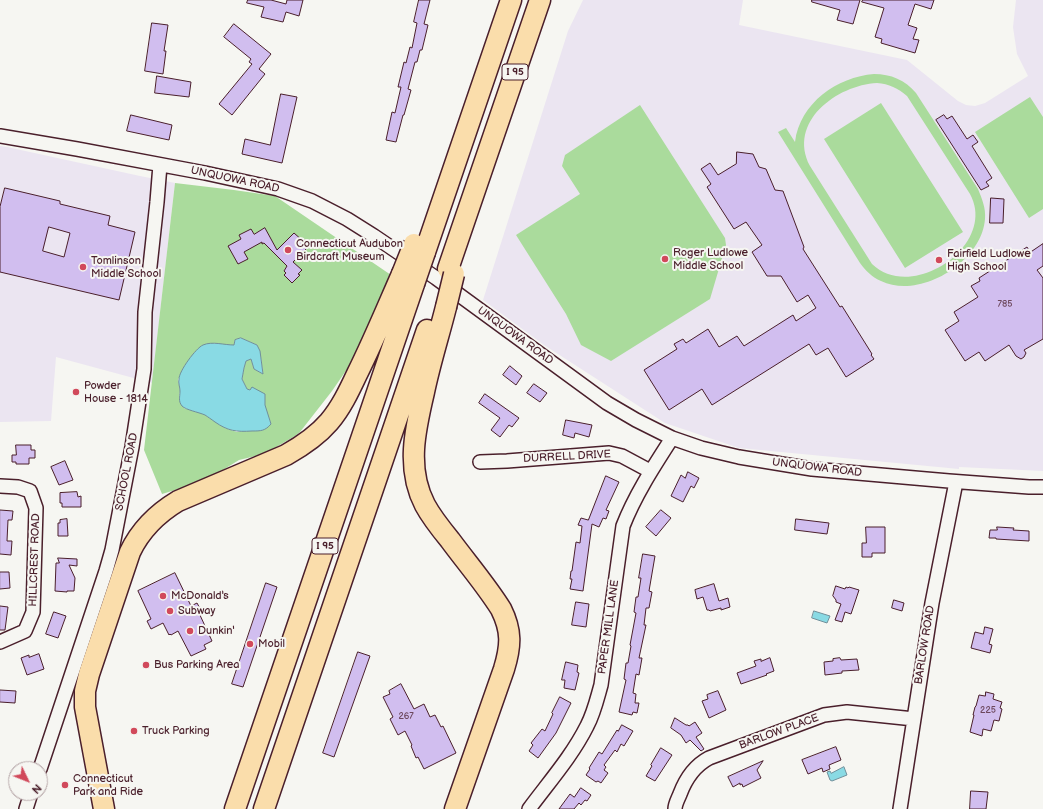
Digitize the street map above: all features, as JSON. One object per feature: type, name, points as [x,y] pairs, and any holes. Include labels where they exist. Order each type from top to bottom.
[{"type":"highway","name":"I 95","points":[[235,809],[408,279],[467,130],[510,0]]},
{"type":"highway","name":"I 95","points":[[264,809],[442,303],[469,207],[540,0]]},
{"type":"highway","points":[[491,144],[553,0]]},
{"type":"highway","points":[[104,809],[85,707],[85,691],[89,674],[134,544],[155,519],[178,501],[286,455],[299,448],[320,432],[343,402],[374,338],[408,279]]},
{"type":"highway","points":[[442,303],[414,435],[413,455],[418,490],[427,509],[435,521],[501,608],[510,636],[504,669],[455,809]]},
{"type":"street","name":"UNQUOWA ROAD","points":[[0,136],[42,142],[205,173],[278,189],[296,194],[312,201],[341,215],[436,278],[606,403],[643,424],[672,438],[701,448],[739,457],[812,469],[956,482],[1043,487]]},
{"type":"street","name":"SCHOOL ROAD","points":[[43,761],[104,579],[112,550],[132,447],[144,369],[145,312],[160,165]]},
{"type":"street","name":"PAPER MILL LANE","points":[[529,809],[576,746],[588,726],[596,705],[601,685],[623,526],[650,471],[672,438]]},
{"type":"street","name":"DURRELL DRIVE","points":[[480,462],[609,453],[622,456],[650,471]]},
{"type":"street","name":"BARLOW ROAD","points":[[900,809],[931,604],[956,482]]},
{"type":"street","name":"HILLCREST ROAD","points":[[0,486],[18,487],[30,491],[36,508],[33,612],[24,631],[0,642]]},
{"type":"street","name":"BARLOW PLACE","points":[[675,809],[675,805],[689,775],[702,762],[824,715],[847,712],[914,719]]},
{"type":"shaded area","name":"Roger Ludlowe Middle School","points":[[583,0],[743,0],[739,25],[907,60],[958,101],[966,105],[975,106],[985,103],[1028,76],[1017,54],[1013,27],[1016,0],[1043,0],[1043,471],[959,467],[959,469],[739,448],[665,423],[544,345],[483,300],[568,31]]},
{"type":"shaded area","name":"Tomlinson Middle School","points":[[0,146],[175,183],[152,383],[56,357],[51,421],[0,422]]},
{"type":"green space","points":[[874,74],[886,75],[902,81],[912,88],[978,189],[982,200],[985,211],[985,219],[981,235],[973,250],[961,263],[930,281],[913,285],[897,286],[875,278],[867,271],[860,263],[778,132],[786,128],[795,142],[798,128],[804,115],[812,104],[822,94],[834,87],[847,80]],"holes":[[[877,83],[889,85],[907,96],[970,194],[975,213],[972,232],[962,249],[946,263],[928,272],[908,277],[889,274],[872,264],[810,166],[805,150],[805,135],[811,121],[820,109],[832,99],[846,91],[862,85]]]},
{"type":"green space","points":[[1030,97],[1043,117],[1043,209],[1029,218],[975,132]]},
{"type":"green space","points":[[881,103],[963,232],[905,268],[824,139]]},
{"type":"green space","points":[[640,105],[725,238],[726,245],[710,299],[611,361],[581,345],[566,314],[516,235],[580,194],[562,166],[565,155]]},
{"type":"green space","points":[[175,183],[275,196],[391,275],[354,359],[332,391],[300,432],[295,436],[264,454],[239,460],[218,473],[195,484],[162,494],[144,450]],"holes":[[[241,338],[257,345],[261,358],[263,374],[254,369],[251,359],[246,361],[242,379],[247,389],[265,394],[264,405],[271,424],[237,432],[225,428],[206,415],[190,409],[185,409],[179,398],[180,391],[178,379],[214,343],[234,345],[235,340]]]},
{"type":"water","points":[[241,338],[257,345],[260,351],[263,374],[254,369],[251,359],[246,361],[242,379],[247,389],[250,390],[252,387],[265,394],[265,405],[271,424],[267,428],[260,431],[228,429],[205,415],[182,406],[180,401],[180,375],[188,360],[196,350],[203,345],[214,343],[234,345],[235,340]]},
{"type":"water","points":[[814,611],[830,616],[827,623],[812,618]]},
{"type":"water","points":[[844,767],[847,775],[832,781],[830,780],[827,772],[830,771],[831,773]]},
{"type":"building","points":[[248,0],[271,0],[286,4],[287,0],[303,0],[299,16],[286,12],[283,22],[261,17],[264,7],[247,3]]},
{"type":"building","points":[[419,0],[430,0],[424,24],[428,25],[422,50],[420,50],[417,62],[415,62],[408,89],[411,90],[396,142],[386,140],[392,112],[395,113],[401,87],[398,87],[404,62],[406,63],[410,47],[412,48],[417,23],[414,22]]},
{"type":"building","points":[[812,0],[860,0],[853,24],[837,20],[840,10],[812,2]]},
{"type":"building","points":[[863,0],[934,0],[931,9],[915,4],[908,25],[917,28],[913,39],[919,40],[915,53],[881,43],[882,39],[875,37],[884,8],[862,2]]},
{"type":"building","points":[[152,23],[168,25],[164,51],[166,51],[163,74],[145,71]]},
{"type":"building","points":[[234,24],[271,54],[259,69],[265,74],[232,115],[219,104],[252,64],[249,62],[251,59],[224,37]]},
{"type":"building","points":[[157,76],[191,82],[189,97],[155,93]]},
{"type":"building","points":[[281,94],[297,97],[282,163],[242,154],[245,139],[270,145]]},
{"type":"building","points":[[131,115],[172,125],[169,140],[127,131]]},
{"type":"building","points":[[944,115],[947,119],[952,116],[967,139],[973,135],[978,142],[972,146],[992,178],[986,182],[989,186],[981,190],[936,120]]},
{"type":"building","points":[[737,152],[753,154],[759,167],[766,169],[775,190],[783,191],[804,247],[803,249],[840,307],[842,306],[874,359],[846,377],[828,348],[816,355],[809,344],[712,405],[702,389],[669,410],[644,370],[677,349],[674,344],[683,339],[686,343],[708,329],[719,347],[737,336],[744,346],[793,315],[796,321],[816,308],[808,295],[797,302],[781,276],[767,276],[752,252],[762,245],[746,222],[734,229],[707,187],[711,184],[701,169],[710,163],[718,175],[736,164]]},
{"type":"building","points":[[5,188],[60,201],[60,204],[110,216],[108,225],[135,232],[119,300],[0,272],[0,207]],"holes":[[[49,227],[70,233],[64,257],[43,251]]]},
{"type":"building","points":[[991,198],[1004,199],[1003,223],[990,223]]},
{"type":"building","points":[[265,228],[277,250],[294,233],[310,245],[293,262],[302,270],[298,274],[300,275],[292,283],[284,275],[286,273],[284,271],[287,266],[264,243],[262,244],[262,242],[244,252],[248,259],[238,264],[228,246],[241,239],[239,235],[251,229],[254,234]]},
{"type":"building","points":[[1043,244],[1043,266],[1037,270],[1043,278],[1043,339],[1024,350],[1026,353],[1021,359],[1016,356],[1009,345],[985,361],[979,352],[965,361],[945,330],[959,321],[954,312],[978,297],[971,286],[980,281],[979,278],[1027,247],[1030,252]]},
{"type":"building","points":[[510,366],[522,376],[516,385],[503,375]]},
{"type":"building","points":[[534,384],[547,393],[540,402],[527,393]]},
{"type":"building","points":[[485,394],[519,418],[512,427],[509,425],[500,437],[491,430],[500,418],[479,403]]},
{"type":"building","points":[[566,420],[592,425],[589,437],[575,433],[574,438],[563,435]]},
{"type":"building","points":[[16,445],[31,445],[31,450],[35,450],[35,458],[29,458],[29,464],[16,464],[16,462],[12,462],[12,455],[16,455]]},
{"type":"building","points":[[65,461],[73,480],[59,485],[51,467]]},
{"type":"building","points":[[688,472],[699,478],[694,488],[691,486],[683,502],[671,496],[681,475],[685,478]]},
{"type":"building","points":[[606,476],[619,482],[606,510],[609,511],[606,519],[603,518],[599,527],[592,524],[583,591],[570,589],[572,579],[570,579],[571,571],[576,542],[580,543],[582,526],[578,525],[581,518],[588,520]]},
{"type":"building","points":[[77,492],[78,497],[81,496],[81,507],[62,507],[62,503],[60,503],[60,493]]},
{"type":"building","points":[[0,510],[13,511],[12,520],[8,520],[7,541],[12,541],[11,555],[0,554]]},
{"type":"building","points":[[661,510],[671,518],[656,536],[646,527]]},
{"type":"building","points":[[67,519],[68,536],[58,536],[58,523],[60,523],[60,520]]},
{"type":"building","points":[[796,519],[829,523],[827,534],[795,530]]},
{"type":"building","points":[[866,527],[885,527],[885,553],[872,553],[872,557],[862,557],[862,543],[866,543]]},
{"type":"building","points":[[997,527],[1029,531],[1029,541],[989,538],[990,530],[997,530]]},
{"type":"building","points":[[643,554],[655,556],[649,591],[652,592],[649,608],[646,608],[644,625],[646,625],[639,658],[642,658],[639,675],[636,674],[633,693],[636,694],[635,703],[639,703],[637,713],[633,712],[632,715],[619,712],[626,680],[624,679],[626,663],[628,663],[631,646],[636,613],[634,612],[641,578],[639,578]]},
{"type":"building","points":[[58,558],[77,559],[77,566],[69,565],[75,578],[74,591],[55,591],[56,563],[59,563]]},
{"type":"building","points":[[0,572],[9,572],[10,588],[0,589]]},
{"type":"building","points":[[175,573],[191,606],[197,603],[202,612],[199,613],[212,641],[204,645],[206,649],[191,656],[178,631],[169,635],[163,623],[151,629],[147,621],[151,619],[138,591]]},
{"type":"building","points":[[266,583],[277,587],[243,687],[232,684]]},
{"type":"building","points":[[714,584],[719,601],[728,598],[730,607],[710,611],[707,610],[703,597],[697,599],[695,590]]},
{"type":"building","points":[[836,586],[845,589],[846,587],[849,587],[859,590],[851,614],[845,612],[842,622],[835,620],[841,604],[836,602],[833,596]]},
{"type":"building","points":[[894,600],[904,603],[902,611],[892,608]]},
{"type":"building","points":[[576,602],[589,604],[586,627],[572,625]]},
{"type":"building","points":[[0,606],[8,607],[5,630],[0,630]]},
{"type":"building","points":[[54,612],[66,616],[58,638],[46,634]]},
{"type":"building","points":[[985,627],[993,629],[989,644],[992,645],[990,653],[971,648],[975,632],[983,634]]},
{"type":"building","points":[[358,652],[370,656],[334,757],[323,753]]},
{"type":"building","points":[[39,654],[44,669],[27,675],[21,658]]},
{"type":"building","points":[[770,658],[774,671],[741,684],[737,673],[756,666],[754,661],[761,659],[761,661]]},
{"type":"building","points":[[840,658],[841,660],[857,659],[859,670],[842,671],[842,673],[825,675],[824,662],[833,661],[833,659]]},
{"type":"building","points":[[566,662],[578,665],[577,672],[579,673],[575,690],[564,688],[565,680],[562,680]]},
{"type":"building","points":[[401,684],[414,709],[424,704],[430,717],[435,715],[441,727],[443,726],[456,753],[424,769],[418,757],[416,758],[411,746],[412,745],[405,731],[398,735],[390,719],[393,717],[383,697],[390,694],[389,691]]},
{"type":"building","points":[[0,690],[16,691],[15,703],[0,702]]},
{"type":"building","points":[[718,691],[726,710],[709,718],[702,701],[708,699],[707,695]]},
{"type":"building","points":[[986,692],[994,694],[993,699],[1002,702],[1000,708],[1002,709],[999,721],[994,720],[991,731],[983,729],[982,736],[970,732],[979,695],[985,696]]},
{"type":"building","points":[[560,697],[571,703],[556,733],[538,758],[529,751],[533,745],[531,743],[542,729],[545,731]]},
{"type":"building","points":[[675,718],[689,726],[695,722],[702,733],[696,737],[704,749],[701,751],[690,740],[686,743],[681,735],[671,728]]},
{"type":"building","points":[[622,725],[633,731],[624,746],[621,744],[617,752],[615,750],[604,765],[606,767],[604,770],[608,773],[601,783],[598,781],[596,782],[586,775],[590,769],[589,768],[599,752],[602,754],[617,730],[618,731]]},
{"type":"building","points":[[836,747],[841,760],[829,765],[830,769],[823,772],[822,768],[808,774],[802,760]]},
{"type":"building","points":[[661,748],[672,755],[655,781],[646,776]]},
{"type":"building","points":[[763,761],[757,770],[761,778],[743,787],[740,783],[733,787],[728,777]]},
{"type":"building","points":[[581,788],[591,795],[587,801],[585,800],[581,805],[579,803],[574,809],[559,809],[570,794],[574,797]]},
{"type":"building","points":[[971,791],[988,792],[986,809],[970,809]]},
{"type":"place","name":"Connecticut Audubon Birdcraft Museum","points":[[288,250]]},
{"type":"place","name":"Roger Ludlowe Middle School","points":[[665,259]]},
{"type":"place","name":"Fairfield Ludlowe High School","points":[[939,260]]},
{"type":"place","name":"Tomlinson Middle School","points":[[83,267]]},
{"type":"place","name":"Powder House - 1814","points":[[76,392]]},
{"type":"place","name":"McDonald's","points":[[163,596]]},
{"type":"place","name":"Subway","points":[[170,611]]},
{"type":"place","name":"Dunkin'","points":[[190,631]]},
{"type":"place","name":"Mobil","points":[[250,644]]},
{"type":"place","name":"Bus Parking Area","points":[[146,665]]},
{"type":"place","name":"Truck Parking","points":[[134,731]]},
{"type":"place","name":"Connecticut Park and Ride","points":[[65,785]]}]
